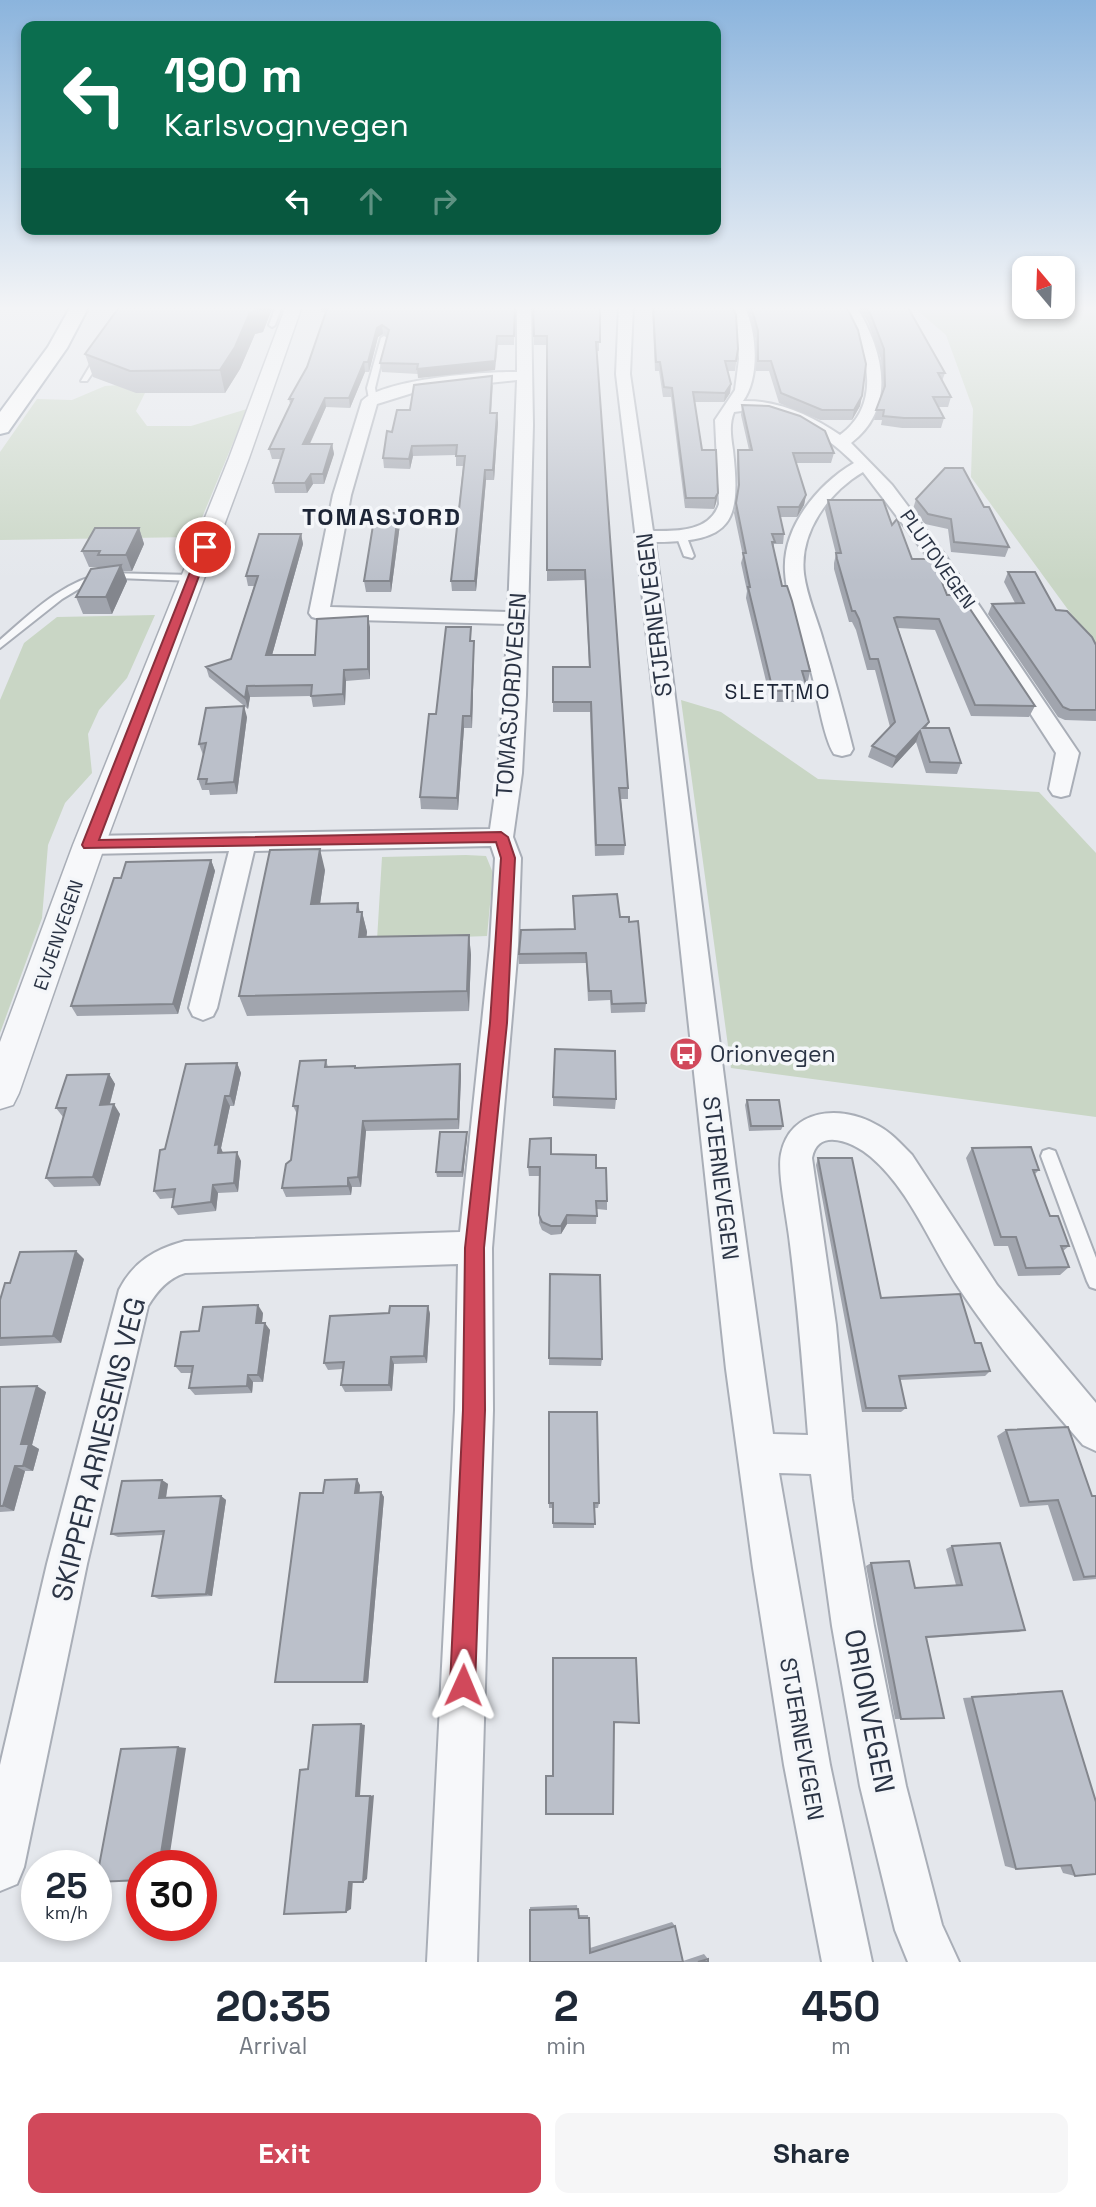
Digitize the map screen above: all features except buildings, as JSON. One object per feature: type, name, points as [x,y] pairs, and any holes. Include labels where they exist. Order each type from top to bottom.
[{"type":"highway","points":[[0,427],[21,398]]},
{"type":"street","name":"EVJENVEGEN","points":[[0,1093],[89,845],[260,398]]},
{"type":"street","points":[[379,398],[368,404],[361,423],[342,495],[318,615],[516,618]]},
{"type":"street","name":"TOMASJORDVEGEN","points":[[452,1962],[474,1410],[475,1248],[504,946],[508,858],[501,837],[511,760],[524,398]]},
{"type":"street","name":"STJERNEVEGEN","points":[[626,398],[756,1453],[797,1721],[847,1962]]},
{"type":"street","points":[[644,536],[681,535],[711,526],[725,510],[727,486],[723,418],[738,398]]},
{"type":"street","points":[[840,443],[855,433],[864,422],[873,398]]},
{"type":"street","name":"PLUTOVEGEN","points":[[732,408],[749,405],[770,408],[802,421],[840,443],[891,494],[936,555],[1068,753],[1061,789]]},
{"type":"street","points":[[842,749],[796,576],[795,558],[808,522],[827,491],[843,476],[863,465]]},
{"type":"street","points":[[89,845],[501,837]]},
{"type":"street","points":[[203,1009],[244,842]]},
{"type":"street","name":"ORIONVEGEN","points":[[934,1962],[919,1930],[883,1786],[832,1499],[818,1325],[796,1158],[799,1144],[806,1136],[820,1128],[832,1126],[853,1130],[867,1136],[898,1162],[989,1303],[1096,1432]]},
{"type":"street","name":"SKIPPER ARNESENS VEG","points":[[0,1867],[67,1564],[131,1302],[141,1284],[159,1267],[186,1257],[392,1248],[475,1248]]},
{"type":"street","points":[[756,1453],[829,1455]]},
{"type":"lane","points":[[681,535],[689,556]]},
{"type":"lane","points":[[0,645],[56,601],[90,579],[193,578]]},
{"type":"lane","points":[[1049,1156],[1096,1281]]},
{"type":"green space","points":[[78,398],[143,398],[136,411],[147,426],[191,426],[247,409],[194,537],[0,540],[0,452],[37,399],[72,400]]},
{"type":"green space","points":[[969,398],[1096,398],[1096,648],[971,477],[973,409]]},
{"type":"green space","points":[[155,615],[127,678],[99,710],[88,734],[92,773],[65,803],[48,845],[42,918],[0,1033],[0,700],[24,643],[57,617]]},
{"type":"green space","points":[[681,700],[721,712],[818,779],[1039,792],[1096,853],[1096,1117],[731,1068]]},
{"type":"green space","points":[[486,856],[493,873],[487,936],[377,940],[382,857]]},
{"type":"place","name":"Orionvegen","points":[[686,1054]]},
{"type":"district","name":"TOMASJORD","points":[[382,517]]},
{"type":"district","name":"SLETTMO","points":[[778,692]]},
{"type":"route","points":[[205,547],[89,845],[501,837],[508,858],[498,1023],[475,1248],[474,1410],[463,1685]]}]
